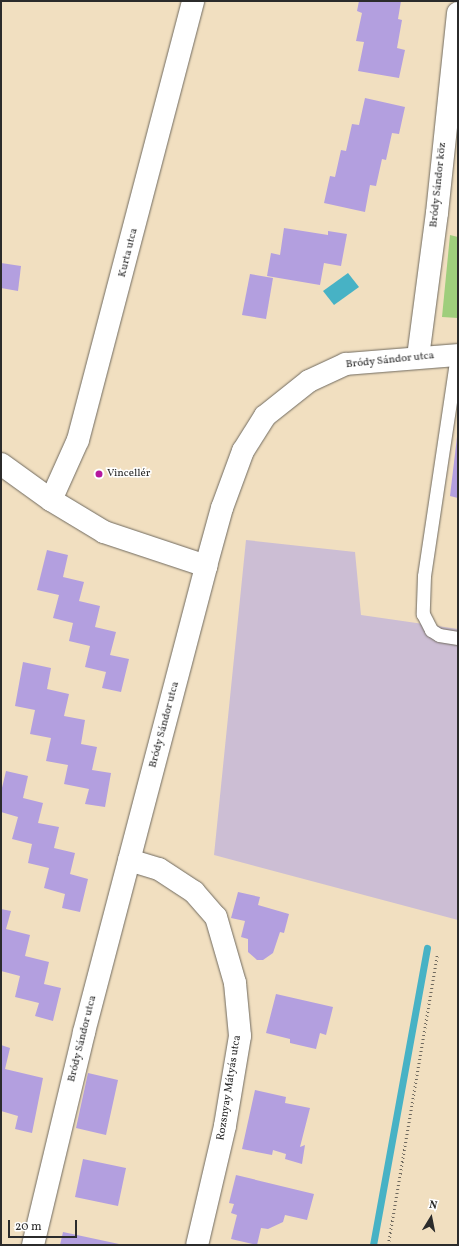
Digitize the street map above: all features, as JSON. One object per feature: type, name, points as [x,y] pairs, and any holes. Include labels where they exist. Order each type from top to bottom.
[{"type":"street","name":"Kurta utca","points":[[51,500],[78,440],[193,1]]},
{"type":"street","name":"Bródy Sándor köz","points":[[418,357],[437,213],[458,13]]},
{"type":"street","name":"Bródy Sándor utca","points":[[33,1245],[129,860],[206,566],[222,508],[244,451],[265,416],[309,381],[346,364],[457,355]]},
{"type":"street","points":[[1,464],[51,500],[104,532],[206,566]]},
{"type":"street","name":"Rozsnyay Mátyás utca","points":[[129,860],[159,869],[194,892],[216,917],[235,983],[240,1036],[225,1126],[197,1245]]},
{"type":"lane","points":[[457,355],[424,576],[423,614],[431,630],[439,635],[458,638]]},
{"type":"path","points":[[388,1245],[437,955]]},
{"type":"shaded area","points":[[246,540],[355,552],[361,615],[458,629],[458,920],[214,855]]},
{"type":"green space","points":[[450,235],[458,237],[458,318],[442,317]]},
{"type":"water","points":[[348,273],[359,287],[334,305],[323,291]]},
{"type":"building","points":[[359,1],[401,1],[398,19],[402,20],[397,48],[405,50],[399,78],[358,71],[364,42],[356,41],[362,13],[357,11]]},
{"type":"building","points":[[365,98],[405,107],[399,134],[392,133],[386,160],[382,159],[376,186],[370,185],[365,212],[324,203],[330,176],[335,177],[341,150],[346,151],[352,124],[359,125]]},
{"type":"building","points":[[284,228],[328,235],[328,231],[347,234],[341,266],[324,263],[320,285],[267,276],[271,253],[280,255]]},
{"type":"building","points":[[1,263],[21,266],[18,291],[1,288]]},
{"type":"building","points":[[250,274],[273,278],[266,319],[242,315]]},
{"type":"building","points":[[458,437],[458,498],[450,496]]},
{"type":"building","points":[[47,550],[68,555],[63,577],[84,582],[79,601],[100,606],[95,627],[116,632],[110,655],[129,659],[121,692],[102,688],[106,672],[85,667],[90,646],[69,641],[73,623],[53,618],[59,595],[37,590]]},
{"type":"building","points":[[23,662],[51,668],[47,689],[69,694],[64,716],[85,720],[81,744],[97,747],[92,770],[111,773],[105,807],[85,804],[89,789],[64,784],[68,765],[46,761],[51,738],[30,734],[35,710],[15,706]]},
{"type":"building","points":[[6,771],[28,776],[23,798],[43,803],[38,823],[59,827],[54,848],[75,853],[70,874],[88,879],[80,912],[62,908],[65,894],[44,888],[49,868],[28,863],[32,844],[12,839],[18,817],[1,812],[1,792]]},
{"type":"building","points":[[238,892],[260,897],[258,905],[289,914],[284,933],[280,932],[273,953],[263,960],[257,960],[248,952],[248,939],[241,937],[245,921],[231,918]]},
{"type":"building","points":[[1,909],[11,911],[6,929],[30,935],[25,956],[49,962],[44,984],[61,988],[53,1021],[35,1016],[39,1003],[15,997],[20,976],[1,971]]},
{"type":"building","points":[[276,994],[333,1007],[326,1035],[320,1033],[316,1049],[290,1043],[290,1039],[266,1033]]},
{"type":"building","points":[[1,1045],[10,1048],[5,1069],[43,1078],[32,1133],[15,1129],[18,1116],[1,1111]]},
{"type":"building","points":[[88,1073],[118,1080],[106,1135],[76,1128]]},
{"type":"building","points":[[255,1090],[286,1097],[285,1103],[310,1108],[300,1147],[305,1145],[302,1164],[285,1159],[286,1154],[273,1150],[272,1155],[242,1149]]},
{"type":"building","points":[[83,1159],[126,1168],[118,1206],[75,1197]]},
{"type":"building","points":[[236,1175],[314,1194],[307,1220],[285,1215],[283,1222],[268,1229],[261,1228],[257,1245],[231,1239],[237,1215],[231,1213],[234,1204],[229,1203]]},
{"type":"building","points":[[63,1232],[119,1244],[119,1245],[60,1245]]},
{"type":"waterway","points":[[373,1245],[427,948]]},
{"type":"place","name":"Vincellér","points":[[99,474]]}]
